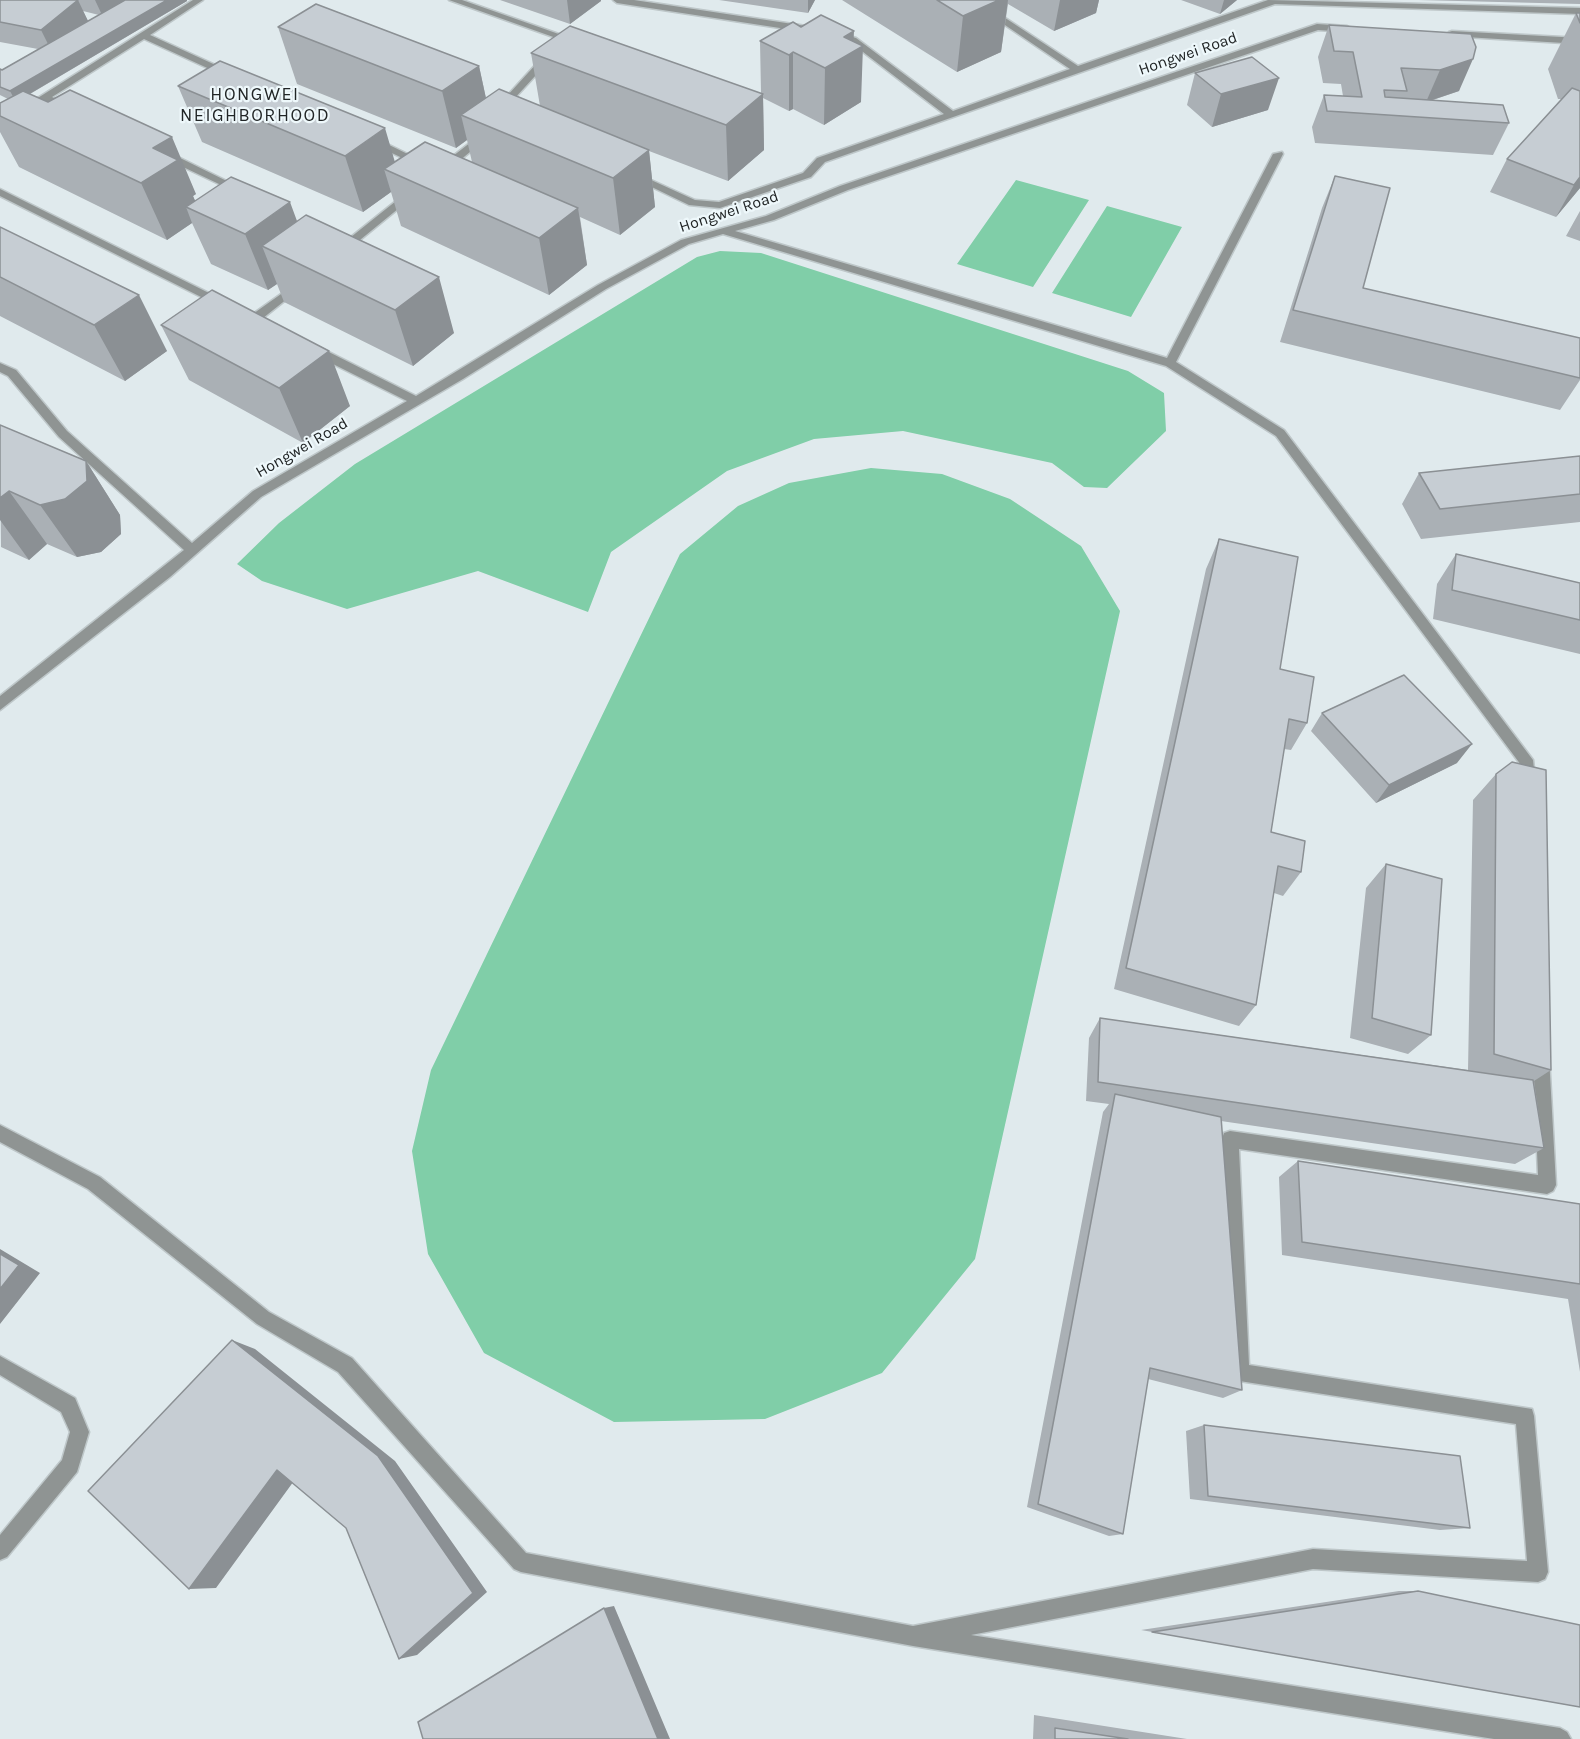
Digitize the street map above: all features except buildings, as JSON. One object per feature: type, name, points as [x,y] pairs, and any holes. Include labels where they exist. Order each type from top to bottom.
[{"type":"street","points":[[27,109],[199,0]]},
{"type":"street","points":[[453,0],[565,38],[496,114],[507,118]]},
{"type":"street","points":[[617,0],[819,31]]},
{"type":"street","points":[[972,0],[1076,69]]},
{"type":"street","points":[[621,170],[693,203],[720,205],[807,175],[821,160],[1274,1],[1580,11]]},
{"type":"street","name":"Hongwei Road","points":[[0,704],[192,550],[256,494],[417,401],[602,287],[685,242],[770,218],[844,188],[1317,27],[1364,30]]},
{"type":"street","points":[[1436,33],[1580,40]]},
{"type":"street","points":[[830,34],[853,40],[951,114]]},
{"type":"street","points":[[143,35],[238,79]]},
{"type":"street","points":[[45,97],[76,112]]},
{"type":"street","points":[[333,256],[490,131]]},
{"type":"street","points":[[365,137],[431,179]]},
{"type":"street","points":[[161,152],[256,197]]},
{"type":"street","points":[[1170,363],[1278,154]]},
{"type":"street","points":[[0,192],[249,317],[307,278]]},
{"type":"street","points":[[723,231],[1170,363],[1280,433],[1528,764],[1530,799]]},
{"type":"street","points":[[340,237],[351,243]]},
{"type":"street","points":[[305,345],[417,401]]},
{"type":"street","points":[[0,367],[12,373],[63,434],[192,550]]},
{"type":"street","points":[[913,1636],[1313,1559],[1538,1572],[1525,1416],[1240,1373],[1230,1139],[1547,1185],[1541,1045]]},
{"type":"street","points":[[0,1132],[94,1183],[263,1318],[345,1365],[521,1562],[913,1636],[1560,1739]]},
{"type":"street","points":[[0,1365],[68,1405],[80,1432],[70,1465],[0,1550]]},
{"type":"green space","points":[[1016,180],[1089,200],[1033,287],[957,264]]},
{"type":"green space","points":[[1107,206],[1182,227],[1131,317],[1052,293]]},
{"type":"green space","points":[[720,251],[761,253],[1128,371],[1164,393],[1166,431],[1107,488],[1084,487],[1052,463],[903,431],[814,439],[727,471],[611,552],[588,612],[478,571],[347,609],[262,581],[237,564],[279,523],[355,464],[697,257]]},
{"type":"green space","points":[[871,468],[942,474],[1010,499],[1081,546],[1120,611],[975,1259],[882,1373],[765,1419],[614,1422],[484,1353],[428,1254],[412,1151],[431,1070],[680,554],[738,506],[789,483]]},
{"type":"district","name":"HONGWEI NEIGHBORHOOD","points":[[255,106]]}]
